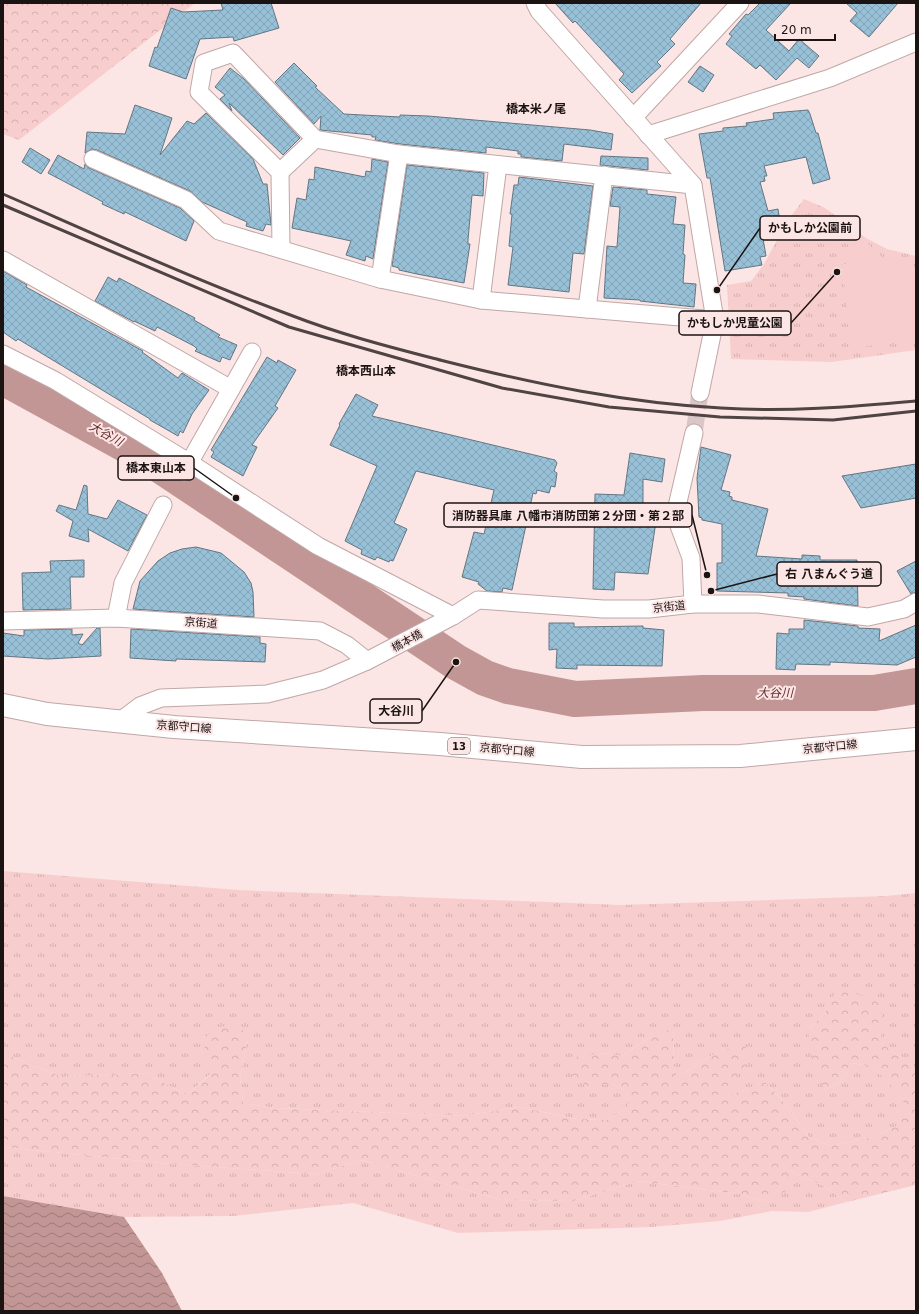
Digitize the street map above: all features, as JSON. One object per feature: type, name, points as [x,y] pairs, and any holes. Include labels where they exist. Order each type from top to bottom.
[{"type":"main road","name":"京都守口線","points":[[3,705],[47,714],[174,727],[440,744],[582,757],[740,756],[916,739]]},
{"type":"street","points":[[633,118],[740,3]]},
{"type":"street","points":[[540,6],[633,118],[693,185],[715,320],[700,393]]},
{"type":"street","points":[[648,135],[830,78],[916,42]]},
{"type":"street","points":[[281,249],[280,172],[199,92],[204,63],[233,53],[315,139],[399,154],[693,185]]},
{"type":"street","points":[[280,172],[315,139]]},
{"type":"street","points":[[380,279],[399,154]]},
{"type":"street","points":[[92,158],[186,200],[219,231],[380,279],[481,300],[715,320]]},
{"type":"street","points":[[481,300],[498,165]]},
{"type":"street","points":[[587,309],[604,176]]},
{"type":"street","points":[[3,260],[230,389]]},
{"type":"street","points":[[187,467],[252,352]]},
{"type":"street","points":[[3,354],[56,381],[187,467],[318,546],[453,616]]},
{"type":"street","points":[[693,604],[691,558],[676,515],[694,433]]},
{"type":"street","points":[[116,618],[123,583],[163,505]]},
{"type":"street","name":"京街道","points":[[427,630],[478,600],[604,609],[649,609],[693,604],[758,604],[868,617],[904,609],[916,602]]},
{"type":"street","name":"京街道","points":[[3,621],[116,618],[320,631],[347,645],[367,661]]},
{"type":"street","name":"橋本橋","points":[[367,661],[427,630]]},
{"type":"street","points":[[120,722],[140,706],[161,698],[267,694],[323,680],[367,661]]},
{"type":"green space","points":[[3,3],[195,3],[19,140],[3,134]]},
{"type":"green space","points":[[804,199],[825,208],[866,238],[887,249],[916,256],[916,350],[832,362],[731,359],[727,285],[751,281],[764,264],[786,223]]},
{"type":"green space","points":[[860,239],[868,244],[885,260],[916,271],[916,340],[852,348],[842,264],[853,264],[854,242]]},
{"type":"green space","points":[[3,871],[238,890],[621,905],[886,896],[916,893],[916,1072],[911,1064],[881,1043],[837,991],[825,1013],[808,1030],[825,1090],[843,1079],[853,1063],[873,1067],[905,1099],[898,1125],[873,1137],[830,1146],[809,1137],[788,1107],[765,1082],[719,1100],[729,1084],[717,1052],[677,1077],[674,1066],[673,1029],[647,1039],[622,1056],[600,1053],[611,1083],[626,1091],[628,1107],[607,1120],[577,1119],[518,1107],[463,1116],[276,1108],[243,1103],[240,1077],[248,1040],[187,1095],[145,1073],[62,1077],[13,1057],[3,1057]]},
{"type":"green space","points":[[836,990],[870,997],[882,1006],[881,1043],[911,1064],[916,1072],[916,1185],[847,1202],[822,1185],[788,1170],[786,1191],[765,1202],[740,1194],[638,1181],[573,1201],[501,1200],[362,1160],[316,1174],[171,1164],[3,1147],[3,1057],[13,1057],[62,1077],[145,1073],[187,1095],[210,1075],[203,1040],[214,1028],[239,1024],[248,1040],[240,1077],[243,1103],[276,1108],[463,1116],[518,1107],[577,1119],[607,1120],[628,1107],[626,1091],[611,1083],[592,1089],[572,1075],[575,1057],[600,1053],[622,1056],[647,1039],[673,1028],[674,1066],[677,1077],[717,1052],[745,1045],[750,1061],[729,1084],[720,1099],[765,1082],[788,1107],[809,1137],[830,1146],[873,1137],[898,1125],[904,1099],[873,1067],[853,1063],[843,1079],[825,1090],[813,1065],[808,1030],[825,1013]]},
{"type":"green space","points":[[3,1147],[171,1164],[316,1174],[362,1160],[501,1200],[573,1201],[638,1181],[740,1194],[765,1202],[788,1170],[822,1185],[847,1202],[808,1212],[772,1211],[720,1221],[651,1227],[458,1233],[353,1203],[234,1216],[124,1217],[3,1196]]},
{"type":"water","points":[[3,1196],[124,1217],[162,1273],[182,1311],[3,1311]]},
{"type":"building","points":[[221,3],[271,3],[279,28],[234,41],[233,37],[200,39],[186,79],[149,66],[171,8],[183,12],[223,10]]},
{"type":"building","points":[[555,3],[701,3],[670,39],[675,44],[657,62],[661,66],[632,93],[619,80],[624,74],[575,21],[573,23]]},
{"type":"building","points":[[760,3],[791,3],[766,30],[789,51],[799,39],[819,56],[809,68],[797,58],[776,80],[760,65],[756,69],[726,44],[732,36],[729,34],[746,14],[748,15]]},
{"type":"building","points":[[846,3],[898,3],[869,37],[850,21],[857,13]]},
{"type":"building","points":[[294,63],[317,86],[315,87],[344,114],[400,117],[400,115],[428,116],[590,130],[613,134],[611,150],[564,144],[562,161],[521,157],[521,154],[518,154],[518,151],[486,147],[486,153],[400,144],[375,140],[376,137],[372,137],[372,135],[320,130],[321,116],[314,124],[275,82]]},
{"type":"building","points":[[700,66],[714,75],[703,92],[688,82]]},
{"type":"building","points":[[230,68],[244,79],[300,138],[283,155],[229,103],[232,111],[220,99],[225,95],[215,87]]},
{"type":"building","points":[[135,105],[172,118],[160,155],[187,121],[194,124],[206,113],[253,159],[263,184],[267,184],[271,225],[266,224],[263,231],[246,226],[247,222],[202,202],[190,191],[97,150],[92,149],[85,153],[87,132],[125,134]]},
{"type":"building","points":[[808,110],[816,133],[818,133],[830,179],[813,184],[806,157],[764,166],[767,176],[764,176],[765,181],[760,182],[768,211],[778,209],[781,229],[762,233],[766,256],[760,257],[762,265],[725,271],[710,178],[707,178],[699,134],[723,131],[723,128],[747,126],[746,123],[774,119],[773,113]]},
{"type":"building","points":[[30,148],[50,160],[41,174],[22,162]]},
{"type":"building","points":[[58,155],[84,169],[85,164],[89,168],[180,208],[194,221],[186,241],[125,212],[124,214],[102,204],[103,202],[48,173]]},
{"type":"building","points":[[601,156],[648,158],[648,170],[600,165]]},
{"type":"building","points":[[372,159],[388,162],[373,259],[366,256],[365,261],[346,255],[351,241],[292,228],[297,198],[306,200],[309,179],[314,180],[315,167],[365,177],[366,171],[371,172]]},
{"type":"building","points":[[407,165],[484,173],[483,196],[472,195],[468,240],[468,244],[470,244],[464,283],[399,270],[399,268],[392,266]]},
{"type":"building","points":[[519,177],[593,186],[584,254],[573,253],[569,292],[508,285],[513,247],[509,246],[512,214],[510,214],[514,185],[518,185]]},
{"type":"building","points":[[613,187],[647,190],[647,194],[676,197],[673,224],[685,225],[683,283],[696,284],[694,307],[640,300],[604,298],[607,246],[617,247],[620,207],[610,206]]},
{"type":"building","points":[[3,271],[27,285],[26,287],[143,351],[142,352],[178,378],[182,373],[209,390],[192,414],[183,433],[180,431],[178,436],[18,339],[16,341],[3,332]]},
{"type":"building","points":[[108,277],[117,282],[119,278],[195,318],[194,320],[220,335],[218,337],[237,345],[230,360],[222,357],[220,362],[195,351],[197,349],[194,346],[157,327],[155,331],[134,322],[95,301]]},
{"type":"building","points":[[267,357],[277,363],[278,360],[296,370],[275,406],[278,408],[252,445],[257,447],[243,476],[211,457],[214,452],[211,450]]},
{"type":"building","points":[[356,394],[378,405],[372,416],[555,460],[557,463],[554,471],[557,473],[555,487],[551,486],[549,493],[537,490],[536,494],[533,493],[512,590],[503,588],[502,592],[487,591],[478,584],[479,582],[462,577],[474,532],[484,534],[494,490],[416,471],[394,523],[407,529],[393,561],[390,560],[389,562],[377,557],[375,560],[361,554],[362,550],[345,541],[377,466],[330,445],[340,425],[339,424]]},
{"type":"building","points":[[701,447],[731,455],[721,490],[730,492],[729,496],[732,497],[732,500],[768,509],[756,556],[802,559],[802,555],[820,556],[820,560],[857,560],[858,606],[804,599],[804,597],[788,596],[788,593],[717,591],[717,563],[722,563],[722,524],[702,520],[702,518],[699,517],[697,478]]},
{"type":"building","points":[[630,453],[665,459],[662,482],[643,479],[643,515],[657,515],[648,574],[615,572],[614,590],[593,589],[595,494],[624,495]]},
{"type":"building","points":[[916,464],[916,498],[861,508],[842,476]]},
{"type":"building","points":[[84,485],[87,486],[88,514],[107,519],[118,500],[147,515],[128,551],[88,529],[89,542],[69,536],[73,521],[56,511],[59,505],[76,510]]},
{"type":"building","points":[[196,547],[221,553],[244,572],[251,583],[253,592],[254,617],[133,609],[140,581],[158,561],[170,553]]},
{"type":"building","points":[[84,560],[84,577],[70,577],[71,609],[23,610],[22,573],[51,572],[50,561]]},
{"type":"building","points":[[916,561],[916,592],[911,594],[897,571]]},
{"type":"building","points":[[804,620],[858,626],[858,628],[880,629],[879,641],[916,625],[916,657],[897,665],[830,662],[830,665],[796,664],[795,670],[776,669],[777,633],[789,634],[789,629],[804,629]]},
{"type":"building","points":[[549,623],[574,623],[574,627],[643,626],[643,628],[664,630],[662,666],[577,665],[577,669],[556,668],[557,649],[549,650]]},
{"type":"building","points":[[97,628],[100,628],[101,656],[48,659],[3,656],[3,633],[24,636],[24,630],[72,629],[72,635],[83,634],[78,643],[82,645]]},
{"type":"building","points":[[131,629],[260,637],[260,643],[266,644],[265,662],[176,659],[176,661],[130,658]]},
{"type":"waterway","name":"大谷川","points":[[3,377],[145,455],[456,662],[485,678],[508,686],[575,699],[703,693],[874,693],[916,686]]},
{"type":"tunnel","points":[[694,433],[700,393]]},
{"type":"railway","points":[[3,194],[183,273],[312,323],[387,346],[547,385],[651,402],[721,408],[794,409],[843,407],[916,401]]},
{"type":"railway","points":[[3,205],[289,327],[502,388],[609,407],[720,417],[833,420],[916,411]]},
{"type":"place","name":"かもしか児童公園","points":[[837,272]]},
{"type":"place","name":"かもしか公園前","points":[[717,290]]},
{"type":"place","name":"橋本東山本","points":[[236,498]]},
{"type":"place","name":"消防器具庫 八幡市消防団第２分団・第２部","points":[[707,575]]},
{"type":"place","name":"右 八まんぐう道","points":[[711,591]]},
{"type":"place","name":"大谷川","points":[[456,662]]},
{"type":"district","name":"橋本米ノ尾","points":[[536,109]]},
{"type":"district","name":"橋本西山本","points":[[366,371]]}]
